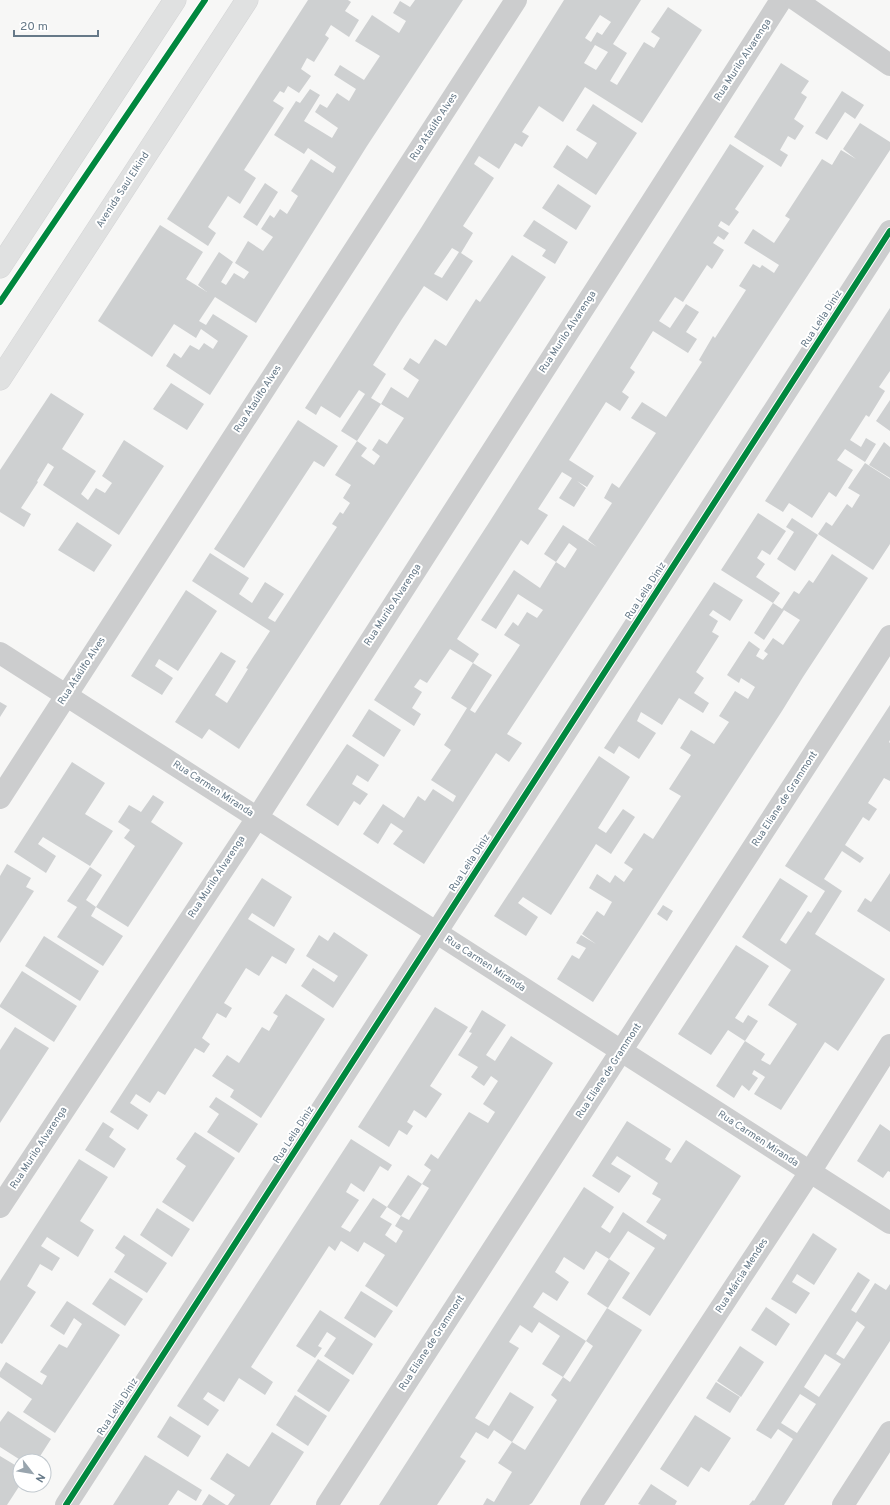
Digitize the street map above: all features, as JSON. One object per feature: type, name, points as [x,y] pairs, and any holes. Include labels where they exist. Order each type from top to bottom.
[{"type":"main road","points":[[0,267],[175,0]]},
{"type":"main road","name":"Avenida Saul Elkind","points":[[0,379],[247,0]]},
{"type":"street","name":"Rua Ataúlfo Alves","points":[[0,798],[516,0]]},
{"type":"street","name":"Rua Murilo Alvarenga","points":[[0,1207],[257,818],[781,0]]},
{"type":"street","points":[[796,0],[890,65]]},
{"type":"street","name":"Rua Leila Diniz","points":[[66,1505],[890,231]]},
{"type":"street","name":"Rua Eliane de Grammont","points":[[327,1505],[890,636]]},
{"type":"street","name":"Rua Carmen Miranda","points":[[0,653],[890,1223]]},
{"type":"street","name":"Rua Márcia Mendes","points":[[591,1505],[810,1172],[890,1045]]},
{"type":"street","points":[[843,1505],[890,1432]]},
{"type":"building","points":[[308,0],[348,0],[351,2],[345,11],[359,20],[349,37],[331,25],[325,35],[329,38],[314,62],[307,58],[301,69],[311,76],[299,93],[288,86],[284,93],[280,91],[273,101],[284,108],[244,170],[256,178],[240,204],[228,196],[208,227],[216,233],[208,246],[167,219]]},
{"type":"building","points":[[415,0],[463,0],[367,146],[256,323],[215,297],[199,321],[206,325],[213,314],[248,336],[210,395],[166,366],[174,353],[181,358],[190,345],[199,350],[204,343],[213,349],[218,341],[201,329],[196,338],[174,324],[152,357],[98,321],[160,225],[203,252],[186,279],[207,292],[198,285],[219,252],[233,262],[221,282],[226,285],[234,273],[244,279],[249,272],[235,263],[248,241],[263,251],[273,237],[261,229],[270,215],[274,218],[280,209],[287,214],[298,196],[291,191],[311,159],[333,173],[336,167],[308,148],[304,154],[274,135],[296,101],[300,103],[310,89],[320,95],[304,121],[332,138],[338,128],[315,112],[320,104],[327,108],[337,93],[349,101],[356,89],[334,75],[340,65],[364,80],[380,56],[355,41],[372,15],[399,33],[406,21],[393,13],[400,1],[410,7]]},
{"type":"building","points":[[564,0],[641,0],[613,44],[627,53],[610,81],[617,85],[644,42],[654,48],[660,38],[651,32],[668,7],[702,30],[642,123],[585,87],[563,122],[539,106],[522,132],[529,136],[522,147],[515,143],[499,169],[479,156],[474,164],[494,178],[463,226],[473,233],[461,253],[473,261],[447,301],[424,286],[402,319],[373,365],[386,374],[371,398],[381,404],[357,441],[341,431],[365,394],[359,390],[340,418],[321,406],[316,415],[305,408],[421,228]],"holes":[[[600,15],[611,22],[602,35],[597,32],[591,42],[585,38]],[[595,45],[608,52],[596,70],[584,63]],[[452,248],[459,252],[442,278],[434,274]]]},
{"type":"building","points":[[781,63],[809,81],[801,93],[807,97],[794,119],[804,126],[795,140],[788,136],[780,150],[788,155],[781,167],[734,137]]},
{"type":"building","points":[[842,91],[864,105],[855,119],[845,112],[827,140],[815,133]]},
{"type":"building","points":[[593,104],[637,133],[596,195],[553,167],[567,145],[587,159],[597,143],[576,130]]},
{"type":"building","points":[[860,123],[890,142],[890,150],[507,734],[522,743],[509,762],[496,753],[424,864],[393,844],[403,831],[391,823],[378,844],[363,834],[383,804],[404,818],[418,796],[425,801],[433,789],[453,802],[456,796],[431,780],[451,750],[444,745],[467,708],[451,698],[473,663],[492,675],[470,710],[475,713],[520,645],[504,635],[513,622],[518,626],[527,612],[537,618],[543,610],[518,594],[496,629],[481,620],[514,570],[540,588],[556,562],[544,554],[563,525],[597,547],[588,540],[612,503],[604,498],[612,483],[619,488],[656,433],[631,418],[642,402],[666,417],[702,362],[699,360],[713,336],[715,338],[746,290],[739,286],[753,264],[760,268],[762,265],[774,273],[779,265],[744,243],[753,229],[774,243],[790,219],[785,216],[822,159],[832,165],[841,150],[856,159],[843,149]],"holes":[[[569,543],[577,549],[565,568],[556,562]]]},
{"type":"building","points":[[730,144],[764,166],[735,209],[739,212],[729,226],[721,221],[718,226],[729,233],[724,240],[718,236],[713,243],[724,250],[712,269],[707,265],[683,302],[675,297],[659,321],[670,328],[686,304],[699,312],[686,332],[697,339],[688,353],[653,331],[630,368],[635,372],[622,392],[629,397],[620,411],[606,402],[569,460],[594,476],[587,487],[577,481],[586,488],[574,507],[559,498],[572,478],[562,472],[538,509],[548,515],[528,545],[521,540],[457,639],[479,654],[473,663],[450,649],[427,683],[420,679],[414,687],[422,692],[412,708],[421,714],[414,726],[374,700]]},
{"type":"building","points":[[265,183],[278,192],[257,226],[243,217]]},
{"type":"building","points":[[558,184],[591,206],[576,230],[542,208]]},
{"type":"building","points":[[534,220],[568,242],[555,264],[542,256],[546,250],[523,236]]},
{"type":"building","points":[[512,255],[546,277],[239,749],[209,729],[202,739],[175,722],[221,652],[236,661],[215,695],[227,703],[248,669],[246,668],[270,631],[192,581],[210,553],[249,578],[239,594],[252,603],[265,582],[284,594],[268,618],[275,622],[337,527],[332,524],[340,512],[343,514],[350,503],[343,498],[351,485],[335,475],[357,441],[367,448],[361,456],[374,465],[380,456],[372,450],[379,439],[387,444],[404,418],[381,404],[391,387],[408,398],[419,380],[403,369],[410,358],[419,364],[435,339],[446,346],[476,299],[480,302]]},
{"type":"building","points":[[890,308],[890,371],[879,387],[885,391],[869,417],[866,415],[850,440],[861,447],[866,438],[876,444],[865,462],[845,449],[837,460],[853,470],[836,497],[829,492],[812,518],[789,503],[783,512],[765,501]]},
{"type":"building","points":[[171,383],[204,404],[187,430],[153,409]]},
{"type":"building","points":[[51,393],[84,414],[62,449],[96,471],[81,494],[88,500],[96,488],[105,493],[112,483],[102,476],[124,440],[164,466],[119,535],[43,485],[54,467],[48,463],[37,481],[38,482],[21,508],[31,514],[24,527],[0,512],[0,470]]},
{"type":"building","points":[[890,400],[890,431],[876,421]]},
{"type":"building","points":[[298,420],[338,446],[324,467],[314,461],[244,568],[214,549]]},
{"type":"building","points":[[884,442],[890,447],[890,478],[869,465]]},
{"type":"building","points":[[865,463],[890,479],[890,544],[873,570],[818,534],[826,522],[832,526],[847,504],[852,508],[860,495],[848,488]]},
{"type":"building","points":[[758,513],[786,531],[770,555],[762,550],[757,558],[765,564],[756,577],[780,593],[773,603],[721,570]]},
{"type":"building","points":[[792,518],[818,535],[795,571],[777,559],[794,532],[786,527]]},
{"type":"building","points":[[77,522],[112,545],[94,572],[58,550]]},
{"type":"building","points":[[832,554],[868,578],[593,1002],[557,979],[572,955],[579,959],[586,948],[576,943],[581,935],[596,944],[582,934],[597,911],[604,916],[612,902],[589,888],[597,874],[610,883],[615,875],[624,882],[633,869],[624,863],[644,833],[653,839],[681,796],[669,789],[691,755],[680,748],[691,730],[714,744],[729,722],[719,716],[735,691],[748,699],[755,687],[741,678],[739,683],[727,675],[749,641],[760,649],[756,656],[763,660],[768,654],[764,651],[773,638],[783,645],[800,620],[784,610],[764,640],[754,633],[773,603],[782,609],[794,591],[799,594],[809,580],[813,583]]},
{"type":"building","points":[[714,582],[743,600],[730,621],[713,610],[709,615],[718,621],[712,632],[719,636],[696,672],[704,678],[694,693],[709,703],[703,713],[679,698],[662,725],[641,712],[637,721],[656,733],[639,759],[619,746],[614,754],[604,748]]},
{"type":"building","points":[[186,590],[217,611],[178,671],[159,659],[155,666],[173,678],[162,695],[131,676]]},
{"type":"building","points":[[0,702],[7,706],[0,717]]},
{"type":"building","points":[[890,705],[890,781],[884,778],[868,803],[877,809],[869,821],[863,817],[845,845],[864,858],[860,863],[842,851],[824,879],[842,891],[815,934],[885,979],[838,1051],[825,1042],[781,1110],[754,1094],[765,1077],[754,1070],[752,1074],[758,1078],[749,1091],[742,1085],[734,1098],[716,1086],[745,1041],[765,1054],[761,1060],[770,1065],[797,1024],[768,1005],[791,970],[742,937],[780,878],[808,896],[780,940],[786,944],[808,911],[811,913],[825,891],[785,866]]},
{"type":"building","points":[[369,709],[401,730],[384,757],[352,736]]},
{"type":"building","points":[[347,744],[379,765],[368,782],[357,775],[352,784],[368,794],[360,805],[354,801],[338,826],[306,805]]},
{"type":"building","points":[[599,756],[630,777],[598,828],[606,833],[623,809],[635,817],[611,854],[596,844],[551,915],[523,897],[518,903],[538,917],[526,936],[494,916]]},
{"type":"building","points":[[72,762],[105,783],[85,814],[113,831],[90,866],[43,837],[38,844],[56,856],[46,873],[14,852]]},
{"type":"building","points":[[153,795],[164,802],[151,822],[183,843],[128,927],[96,907],[135,846],[124,838],[130,830],[118,822],[129,805],[141,812]]},
{"type":"building","points":[[7,864],[31,878],[26,887],[34,891],[0,943],[0,876]]},
{"type":"building","points":[[90,867],[102,875],[86,900],[96,907],[91,916],[123,936],[103,966],[57,937],[77,907],[67,901]]},
{"type":"building","points":[[890,873],[890,932],[857,911],[865,898],[871,902]]},
{"type":"building","points":[[262,878],[292,897],[274,927],[252,913],[248,919],[295,949],[286,964],[272,956],[259,976],[246,968],[224,1003],[232,1008],[226,1018],[217,1013],[202,1038],[210,1044],[204,1053],[195,1048],[165,1095],[158,1091],[150,1103],[136,1094],[130,1103],[148,1115],[138,1130],[110,1112]]},
{"type":"building","points":[[663,905],[673,911],[667,921],[657,914]]},
{"type":"building","points":[[334,932],[368,955],[333,1008],[301,986],[313,968],[334,982],[338,976],[306,956],[319,935],[328,941]]},
{"type":"building","points":[[44,936],[99,971],[80,1001],[25,966]]},
{"type":"building","points":[[736,945],[769,966],[735,1018],[743,1023],[748,1015],[758,1021],[745,1041],[728,1030],[711,1055],[678,1034]]},
{"type":"building","points":[[22,971],[77,1006],[54,1042],[0,1007]]},
{"type":"building","points":[[286,994],[325,1019],[261,1118],[230,1097],[234,1090],[212,1076],[227,1055],[239,1063],[262,1027],[269,1031],[278,1016],[273,1013]]},
{"type":"building","points":[[435,1007],[468,1027],[430,1086],[442,1094],[426,1118],[414,1110],[407,1122],[413,1126],[407,1135],[399,1130],[389,1147],[358,1127]]},
{"type":"building","points":[[482,1010],[506,1025],[486,1055],[495,1061],[511,1036],[553,1063],[397,1307],[365,1286],[385,1255],[364,1242],[358,1252],[341,1241],[335,1251],[329,1246],[251,1367],[273,1382],[265,1395],[239,1378],[224,1402],[208,1392],[203,1399],[219,1410],[208,1426],[177,1406],[351,1139],[392,1165],[388,1171],[380,1166],[364,1192],[351,1183],[346,1192],[359,1200],[341,1227],[350,1232],[373,1198],[387,1207],[380,1217],[392,1224],[385,1235],[396,1243],[403,1231],[395,1226],[401,1216],[409,1220],[429,1188],[422,1184],[431,1170],[424,1165],[431,1154],[438,1159],[469,1112],[488,1123],[495,1112],[483,1104],[498,1081],[491,1076],[484,1086],[471,1077],[478,1067],[458,1055],[472,1033],[469,1032]]},
{"type":"building","points":[[15,1027],[49,1048],[0,1123],[0,1050]]},
{"type":"building","points":[[216,1097],[258,1124],[239,1153],[207,1132],[219,1114],[209,1107]]},
{"type":"building","points":[[627,1121],[671,1149],[665,1159],[671,1163],[686,1140],[741,1176],[650,1316],[622,1298],[655,1248],[628,1231],[609,1259],[596,1251],[584,1270],[564,1257],[555,1272],[569,1282],[557,1301],[543,1292],[533,1307],[586,1341],[563,1377],[542,1364],[560,1336],[539,1322],[532,1333],[520,1325],[509,1342],[519,1348],[475,1418],[489,1426],[510,1392],[534,1407],[512,1442],[494,1430],[488,1439],[476,1432],[460,1457],[466,1461],[437,1505],[379,1505],[584,1187],[614,1207],[601,1227],[610,1233],[623,1212],[664,1240],[667,1235],[646,1222],[661,1199],[652,1194],[658,1183],[617,1156],[611,1164],[631,1176],[619,1193],[592,1176]]},
{"type":"building","points":[[103,1122],[114,1129],[109,1137],[126,1149],[114,1168],[85,1150]]},
{"type":"building","points":[[880,1124],[890,1131],[890,1172],[888,1171],[883,1178],[857,1161]]},
{"type":"building","points":[[195,1132],[235,1158],[193,1222],[162,1202],[186,1166],[176,1159]]},
{"type":"building","points":[[79,1159],[108,1177],[80,1221],[94,1230],[78,1257],[47,1237],[41,1246],[60,1258],[52,1271],[40,1264],[27,1286],[36,1292],[2,1344],[0,1343],[0,1281]]},
{"type":"building","points":[[408,1175],[422,1184],[401,1216],[387,1207]]},
{"type":"building","points":[[157,1208],[190,1229],[172,1257],[140,1235]]},
{"type":"building","points":[[813,1233],[837,1249],[814,1285],[797,1274],[792,1282],[810,1293],[796,1314],[771,1299]]},
{"type":"building","points":[[124,1235],[167,1263],[147,1293],[114,1272],[125,1255],[115,1248]]},
{"type":"building","points":[[609,1259],[630,1273],[608,1308],[587,1294]]},
{"type":"building","points":[[858,1272],[870,1280],[851,1310],[856,1313],[875,1283],[886,1290],[890,1284],[890,1341],[784,1505],[749,1505],[753,1500],[754,1501],[793,1439],[778,1429],[771,1439],[756,1430]],"holes":[[[857,1321],[865,1327],[844,1359],[836,1354]],[[825,1354],[841,1364],[819,1397],[804,1387]],[[800,1394],[816,1404],[797,1433],[781,1423]]]},
{"type":"building","points":[[110,1278],[143,1299],[125,1326],[92,1304]]},
{"type":"building","points":[[361,1291],[393,1311],[375,1338],[344,1318]]},
{"type":"building","points":[[67,1301],[120,1335],[55,1433],[23,1412],[32,1399],[0,1377],[0,1372],[6,1362],[42,1385],[47,1376],[40,1372],[59,1344],[67,1348],[82,1324],[74,1318],[64,1335],[50,1326]]},
{"type":"building","points":[[766,1307],[790,1324],[776,1346],[751,1330]]},
{"type":"building","points":[[607,1308],[642,1330],[532,1503],[529,1505],[483,1505],[487,1498],[494,1502],[512,1472],[498,1463],[512,1442],[525,1450],[557,1400],[551,1395],[563,1377],[570,1382],[593,1346],[586,1341]]},
{"type":"building","points":[[320,1310],[373,1344],[353,1375],[324,1356],[336,1338],[327,1332],[318,1346],[322,1348],[315,1358],[296,1346]]},
{"type":"building","points":[[740,1346],[764,1362],[741,1397],[717,1381]]},
{"type":"building","points":[[318,1359],[350,1380],[329,1412],[297,1391]]},
{"type":"building","points":[[716,1382],[740,1397],[730,1413],[706,1398]]},
{"type":"building","points":[[295,1395],[327,1416],[308,1446],[276,1425]]},
{"type":"building","points":[[8,1411],[51,1439],[42,1453],[12,1453],[12,1455],[0,1447],[0,1422]]},
{"type":"building","points":[[695,1415],[731,1438],[709,1472],[701,1467],[688,1487],[660,1469]]},
{"type":"building","points":[[170,1416],[201,1436],[188,1457],[157,1437]]},
{"type":"building","points":[[272,1432],[304,1452],[270,1505],[228,1505],[235,1495],[210,1479],[227,1453],[249,1467]]},
{"type":"building","points":[[145,1455],[202,1490],[196,1501],[178,1490],[168,1505],[113,1505]]},
{"type":"building","points":[[0,1456],[12,1463],[12,1493],[15,1493],[7,1505],[0,1505]]},
{"type":"building","points":[[651,1484],[677,1501],[675,1505],[638,1504]]},
{"type":"building","points":[[209,1494],[226,1505],[202,1505]]},
{"type":"cycle path","points":[[0,302],[205,0]]},
{"type":"cycle path","points":[[66,1505],[890,231]]}]
